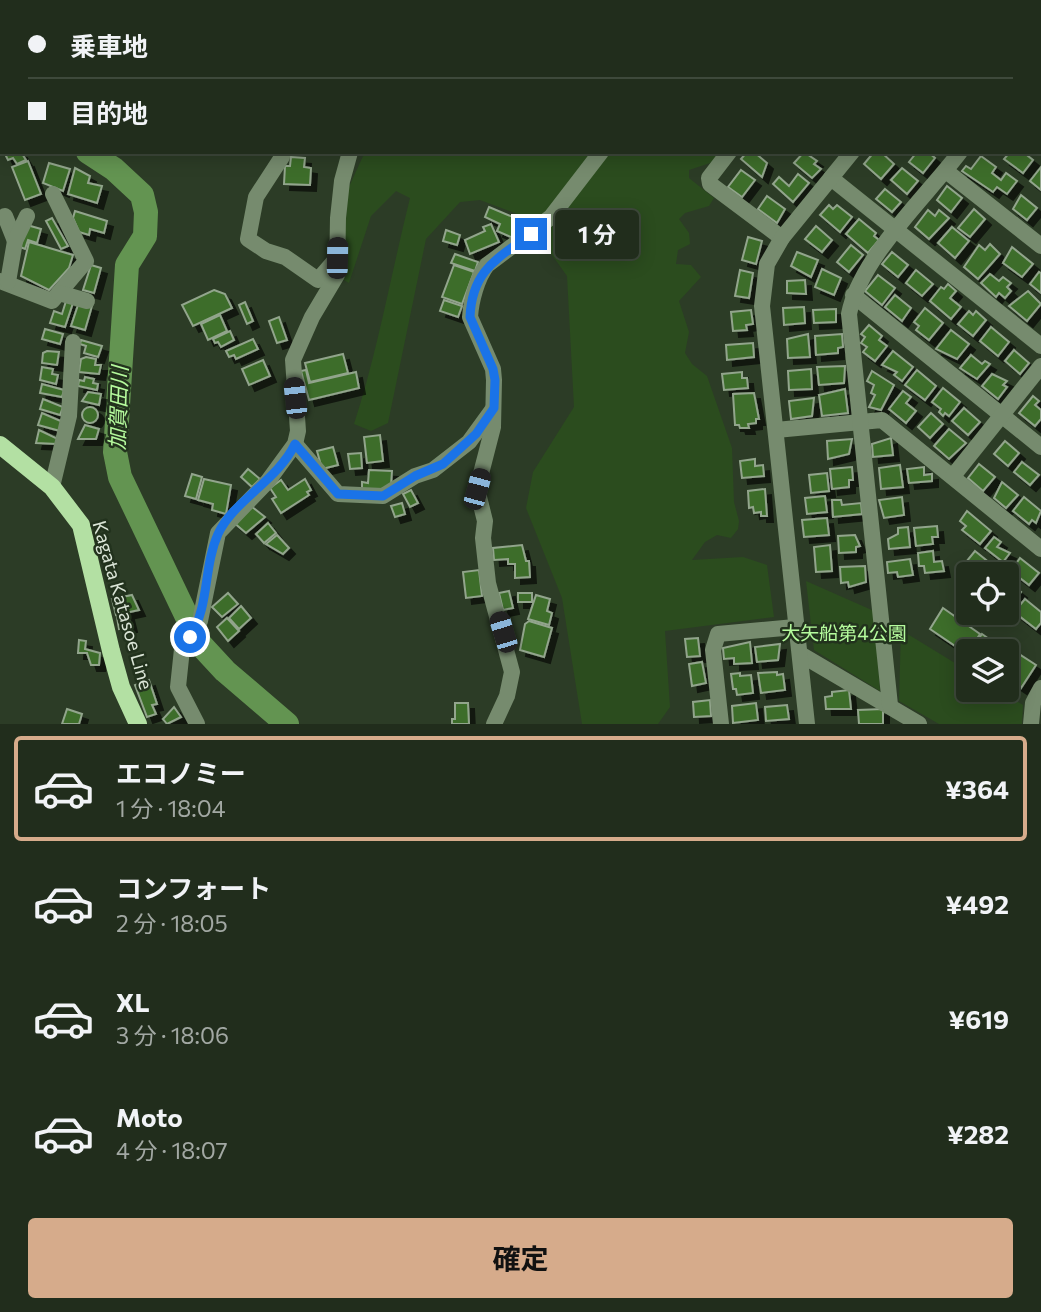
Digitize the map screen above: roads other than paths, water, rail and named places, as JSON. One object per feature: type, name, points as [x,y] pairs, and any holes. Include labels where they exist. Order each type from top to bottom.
[{"type":"main road","name":"Kagata Katasoe Line","points":[[0,445],[52,487],[73,511],[86,537],[121,687],[138,724]]},
{"type":"street","points":[[197,724],[178,687],[182,649],[200,621],[218,533],[268,481],[295,444],[298,431],[293,360],[312,317],[334,285],[342,181],[350,154]]},
{"type":"street","points":[[494,724],[512,679],[508,649],[488,583],[483,538],[485,521],[477,489],[493,427],[493,369],[470,317],[481,272],[551,217],[599,154]]},
{"type":"street","points":[[727,154],[709,178],[710,184],[782,238]]},
{"type":"street","points":[[807,724],[762,306],[767,264],[782,238],[850,154]]},
{"type":"street","points":[[890,705],[849,314],[853,295],[898,230],[959,154]]},
{"type":"street","points":[[282,158],[256,197],[248,239],[266,251],[285,257],[318,280],[337,258]]},
{"type":"street","points":[[946,171],[1041,246]]},
{"type":"street","points":[[831,178],[1041,346]]},
{"type":"street","points":[[27,216],[15,241],[4,281],[52,301],[86,261],[53,194]]},
{"type":"street","points":[[5,216],[15,241]]},
{"type":"street","points":[[59,293],[87,301]]},
{"type":"street","points":[[853,295],[1041,447]]},
{"type":"street","points":[[52,487],[69,416],[73,342]]},
{"type":"street","points":[[953,476],[1041,366]]},
{"type":"street","points":[[295,444],[338,494],[383,496],[454,457],[476,434],[494,408]]},
{"type":"street","points":[[776,430],[882,420],[1041,549]]},
{"type":"street","points":[[721,724],[713,650],[718,634],[795,627]]},
{"type":"street","points":[[800,654],[919,724]]},
{"type":"street","points":[[1031,724],[1033,703],[1041,688]]},
{"type":"waterway","name":"加賀田川","points":[[91,154],[114,169],[142,195],[146,212],[145,236],[127,265],[115,452],[120,477],[200,644],[225,671],[287,724]]},
{"type":"park label","name":"大矢船第4公園","points":[[844,633]]}]
